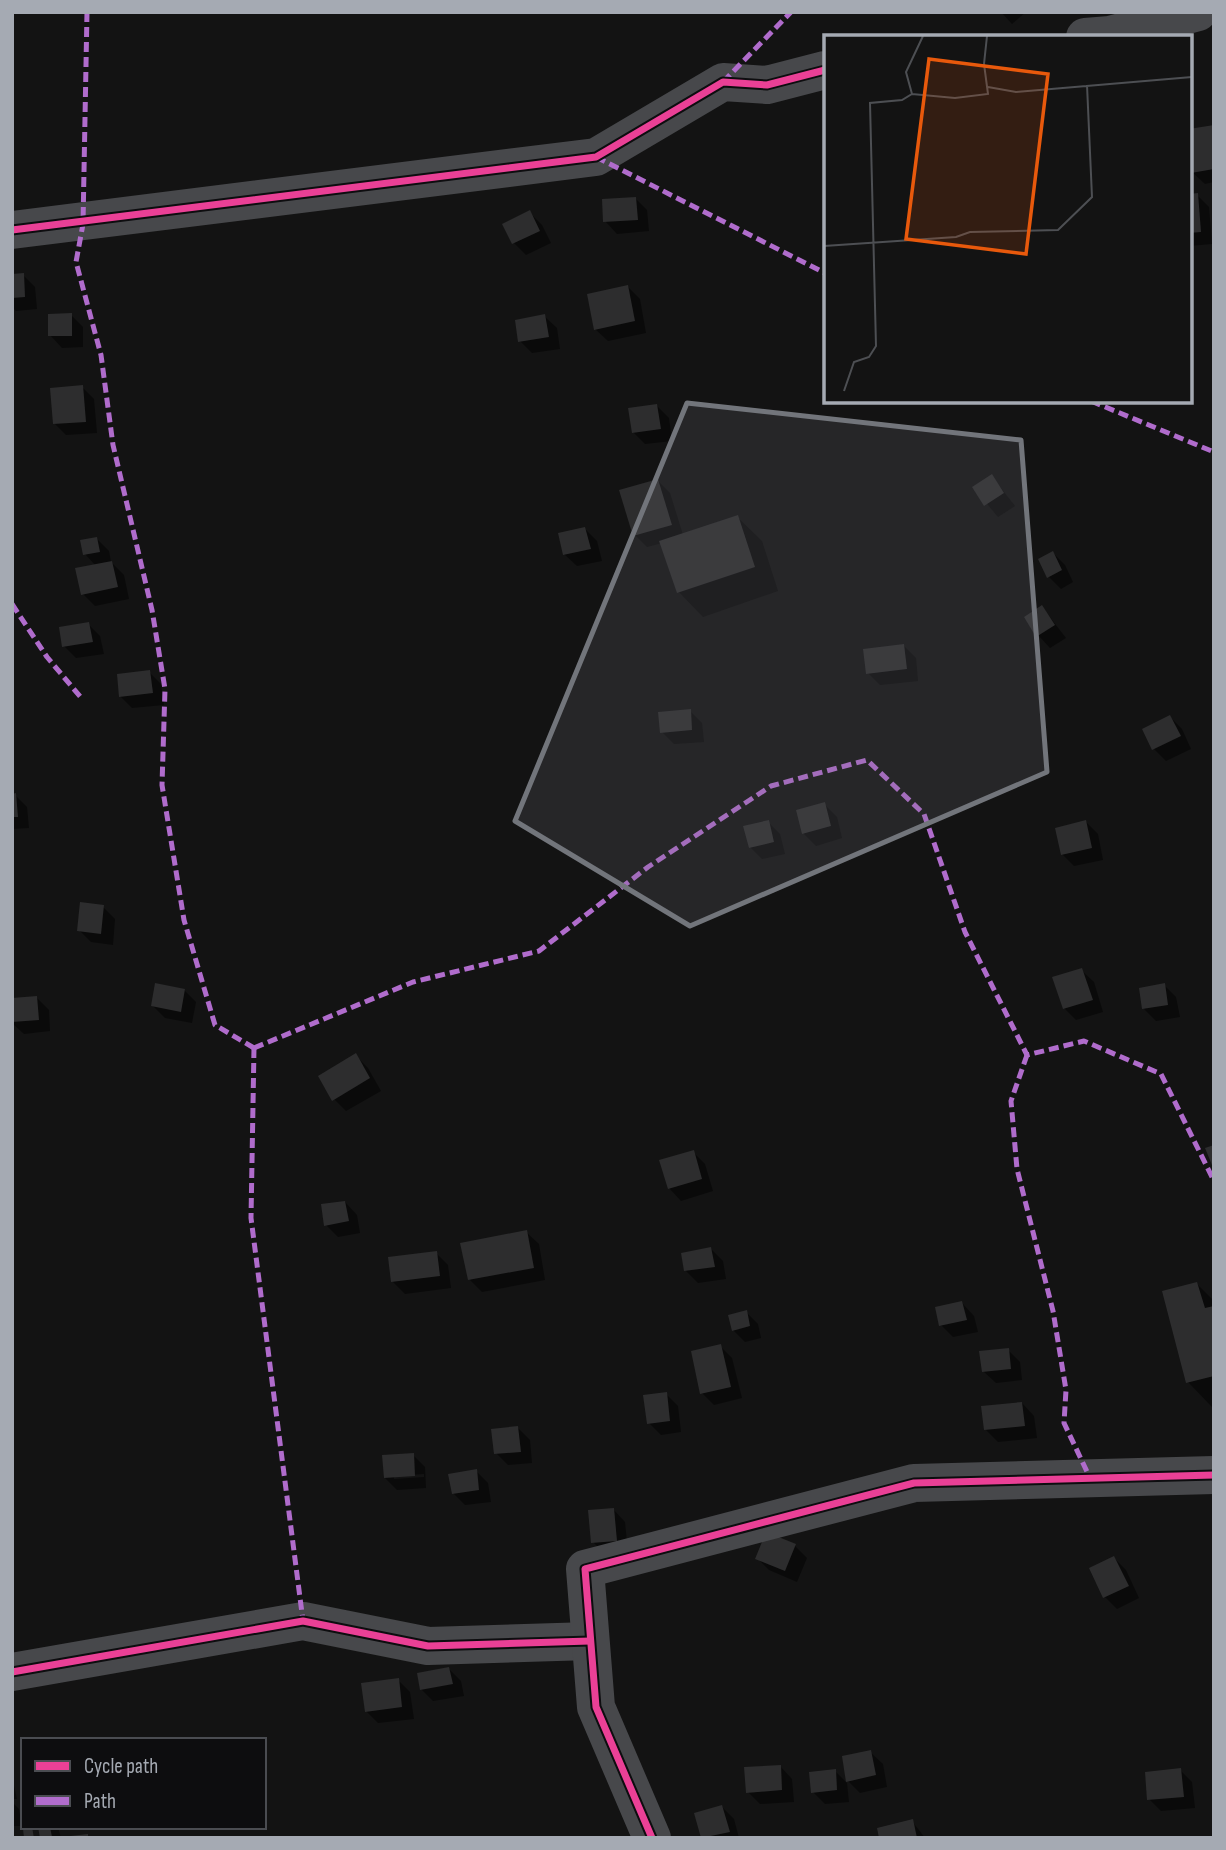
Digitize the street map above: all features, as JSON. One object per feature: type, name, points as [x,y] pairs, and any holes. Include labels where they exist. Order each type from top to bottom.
[{"type":"street","points":[[1110,35],[1198,12]]},
{"type":"street","points":[[12,230],[596,157],[723,82],[767,85],[824,70]]},
{"type":"street","points":[[652,1838],[596,1707],[584,1569],[914,1483],[1214,1475]]},
{"type":"street","points":[[12,1672],[303,1621],[428,1646],[590,1640]]},
{"type":"highlighted area","points":[[687,403],[1021,440],[1047,772],[690,926],[515,821]]},
{"type":"building","points":[[1214,125],[1214,169],[1191,173],[1191,129]]},
{"type":"building","points":[[1198,193],[1201,232],[1191,233],[1191,194]]},
{"type":"building","points":[[636,197],[638,220],[603,222],[602,199]]},
{"type":"building","points":[[530,210],[540,231],[512,244],[502,224]]},
{"type":"building","points":[[24,273],[25,297],[12,298],[12,274]]},
{"type":"building","points":[[628,285],[635,321],[594,330],[587,294]]},
{"type":"building","points":[[72,313],[72,336],[48,336],[48,314]]},
{"type":"building","points":[[545,314],[549,337],[518,342],[515,320]]},
{"type":"building","points":[[83,385],[86,422],[53,424],[50,388]]},
{"type":"building","points":[[657,404],[661,429],[632,433],[628,408]]},
{"type":"building","points":[[992,474],[1004,493],[984,506],[972,487]]},
{"type":"building","points":[[658,479],[672,525],[633,536],[619,490]]},
{"type":"building","points":[[738,515],[755,567],[677,593],[659,541]]},
{"type":"building","points":[[585,527],[591,549],[563,555],[558,533]]},
{"type":"building","points":[[97,537],[100,552],[83,555],[80,540]]},
{"type":"building","points":[[1053,551],[1062,570],[1047,578],[1038,559]]},
{"type":"building","points":[[112,561],[118,587],[81,595],[75,568]]},
{"type":"building","points":[[1042,605],[1055,625],[1036,637],[1024,617]]},
{"type":"building","points":[[89,622],[93,642],[62,647],[59,627]]},
{"type":"building","points":[[904,644],[907,669],[866,674],[863,649]]},
{"type":"building","points":[[150,670],[153,693],[119,697],[117,674]]},
{"type":"building","points":[[691,709],[692,730],[660,733],[658,712]]},
{"type":"building","points":[[1170,715],[1181,736],[1152,750],[1142,729]]},
{"type":"building","points":[[16,793],[18,817],[12,817],[12,794]]},
{"type":"building","points":[[825,802],[831,826],[802,834],[796,810]]},
{"type":"building","points":[[769,820],[774,842],[749,848],[743,826]]},
{"type":"building","points":[[1086,820],[1092,848],[1061,855],[1055,828]]},
{"type":"building","points":[[80,902],[104,905],[101,934],[77,931]]},
{"type":"building","points":[[1082,968],[1093,1000],[1063,1009],[1052,977]]},
{"type":"building","points":[[155,983],[185,989],[181,1012],[151,1006]]},
{"type":"building","points":[[1165,983],[1168,1005],[1142,1009],[1139,988]]},
{"type":"building","points":[[37,996],[39,1020],[12,1022],[12,998]]},
{"type":"building","points":[[356,1053],[370,1078],[332,1101],[318,1076]]},
{"type":"building","points":[[1214,1145],[1214,1170],[1205,1148]]},
{"type":"building","points":[[694,1150],[702,1179],[668,1189],[659,1160]]},
{"type":"building","points":[[345,1201],[349,1221],[324,1226],[321,1204]]},
{"type":"building","points":[[527,1230],[534,1268],[468,1280],[460,1243]]},
{"type":"building","points":[[711,1247],[715,1267],[684,1271],[681,1253]]},
{"type":"building","points":[[437,1251],[440,1276],[391,1282],[388,1257]]},
{"type":"building","points":[[1197,1282],[1205,1308],[1214,1306],[1214,1376],[1186,1383],[1162,1291]]},
{"type":"building","points":[[962,1301],[967,1320],[939,1326],[935,1307]]},
{"type":"building","points":[[747,1310],[750,1326],[732,1331],[728,1315]]},
{"type":"building","points":[[721,1344],[731,1387],[700,1394],[691,1351]]},
{"type":"building","points":[[1009,1348],[1011,1369],[982,1372],[979,1351]]},
{"type":"building","points":[[667,1392],[670,1421],[647,1424],[643,1395]]},
{"type":"building","points":[[1022,1402],[1025,1426],[984,1430],[981,1406]]},
{"type":"building","points":[[518,1426],[521,1452],[494,1454],[491,1429]]},
{"type":"building","points":[[414,1453],[415,1476],[384,1478],[382,1455]]},
{"type":"building","points":[[477,1469],[479,1490],[452,1494],[448,1474]]},
{"type":"building","points":[[614,1508],[617,1541],[591,1543],[588,1510]]},
{"type":"building","points":[[766,1532],[796,1544],[785,1571],[755,1559]]},
{"type":"building","points":[[1114,1556],[1129,1586],[1103,1598],[1089,1568]]},
{"type":"building","points":[[449,1667],[453,1684],[420,1690],[417,1673]]},
{"type":"building","points":[[399,1678],[402,1707],[365,1712],[361,1683]]},
{"type":"building","points":[[871,1750],[876,1775],[846,1782],[842,1756]]},
{"type":"building","points":[[781,1765],[782,1790],[746,1793],[744,1767]]},
{"type":"building","points":[[1181,1768],[1184,1797],[1147,1800],[1145,1772]]},
{"type":"building","points":[[836,1769],[837,1790],[811,1793],[809,1772]]},
{"type":"building","points":[[722,1805],[730,1832],[701,1838],[694,1813]]},
{"type":"building","points":[[913,1819],[917,1838],[879,1838],[877,1828]]},
{"type":"building","points":[[23,1829],[32,1829],[34,1838],[24,1838]]},
{"type":"building","points":[[38,1829],[50,1829],[52,1837],[40,1838]]},
{"type":"building","points":[[88,1834],[88,1838],[70,1838],[70,1836]]},
{"type":"marked path","points":[[87,12],[83,224],[76,262],[101,355],[113,445],[152,610],[165,689],[162,785],[184,920],[215,1025],[254,1048]]},
{"type":"marked path","points":[[723,82],[791,12]]},
{"type":"marked path","points":[[596,157],[824,272]]},
{"type":"marked path","points":[[1093,402],[1214,452]]},
{"type":"marked path","points":[[12,604],[47,657],[83,700]]},
{"type":"marked path","points":[[254,1048],[413,982],[539,951],[648,867],[771,786],[867,760],[924,814],[965,932],[1027,1055],[1084,1041],[1161,1074],[1214,1181]]},
{"type":"marked path","points":[[254,1048],[251,1218],[303,1621]]},
{"type":"marked path","points":[[1027,1055],[1011,1101],[1017,1169],[1053,1311],[1066,1390],[1064,1423],[1090,1478]]},
{"type":"cycle path","points":[[12,230],[596,157],[723,82],[767,85],[824,70]]},
{"type":"cycle path","points":[[652,1838],[596,1707],[585,1569],[914,1483],[1214,1475]]},
{"type":"cycle path","points":[[12,1672],[303,1621],[428,1646],[590,1641]]}]
